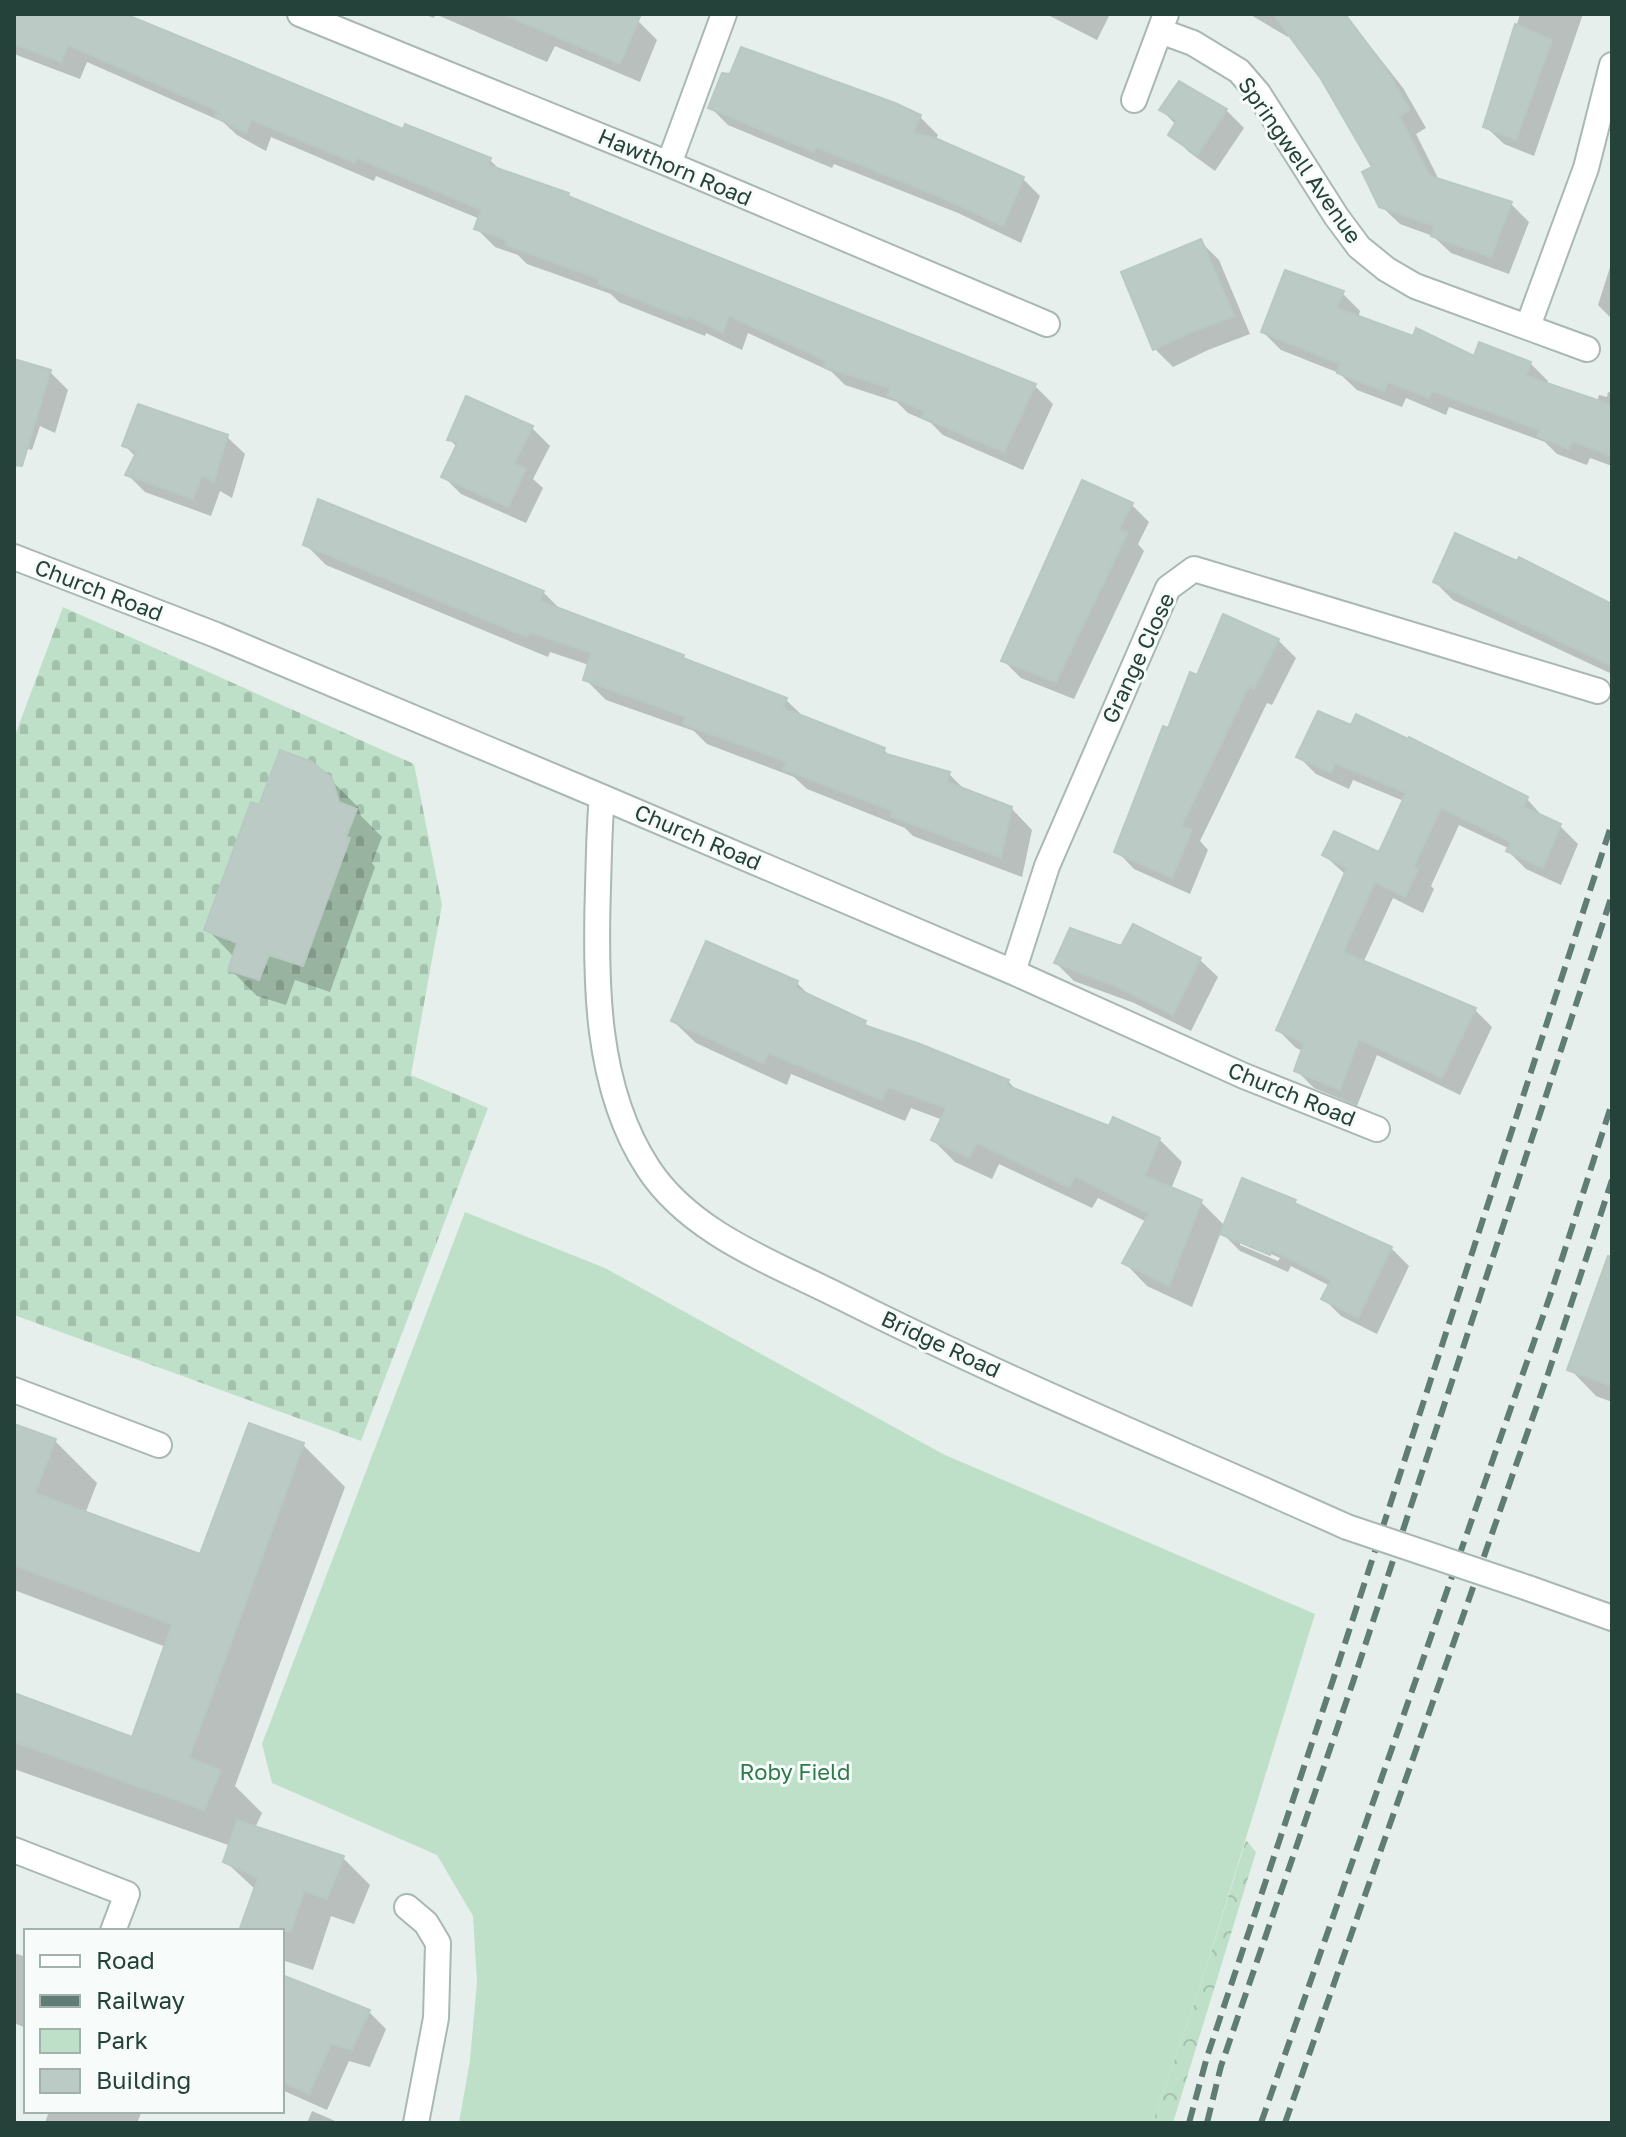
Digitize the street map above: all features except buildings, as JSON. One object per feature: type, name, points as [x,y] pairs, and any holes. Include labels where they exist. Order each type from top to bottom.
[{"type":"street","name":"Hawthorn Road","points":[[300,14],[669,164],[1047,324]]},
{"type":"street","points":[[669,164],[724,14]]},
{"type":"street","name":"Springwell Avenue","points":[[1134,100],[1163,23],[1239,71],[1258,93],[1343,226],[1359,247],[1386,269],[1415,286],[1587,349]]},
{"type":"street","points":[[1528,326],[1586,168],[1612,65]]},
{"type":"street","name":"Church Road","points":[[14,557],[216,635],[1013,972],[1244,1076],[1377,1129]]},
{"type":"street","name":"Grange Close","points":[[1013,972],[1047,866],[1168,588],[1194,569],[1598,691]]},
{"type":"street","name":"Bridge Road","points":[[602,797],[596,936],[600,1016],[606,1058],[620,1108],[647,1167],[698,1221],[915,1334],[1347,1527],[1612,1618]]},
{"type":"street","points":[[14,1390],[159,1445]]},
{"type":"street","points":[[14,1850],[127,1894],[114,1929]]},
{"type":"street","points":[[407,1907],[426,1923],[438,1943],[436,2018],[416,2123]]},
{"type":"green space","points":[[63,607],[414,764],[442,905],[411,1075],[488,1108],[361,1441],[14,1315],[14,738]]},
{"type":"green space","name":"Roby Field","points":[[465,1212],[605,1268],[943,1454],[1315,1614],[1200,1987],[1152,2123],[459,2123],[470,2060],[477,1982],[473,1916],[437,1855],[272,1783],[262,1744]]},
{"type":"green space","points":[[1246,1840],[1256,1852],[1173,2123],[1152,2123],[1200,1987]]},
{"type":"railway","points":[[1189,2123],[1207,2057],[1612,823]]},
{"type":"railway","points":[[1207,2123],[1221,2066],[1353,1682],[1612,895]]},
{"type":"railway","points":[[1261,2123],[1550,1296],[1612,1103]]},
{"type":"railway","points":[[1285,2123],[1548,1374],[1612,1180]]}]
